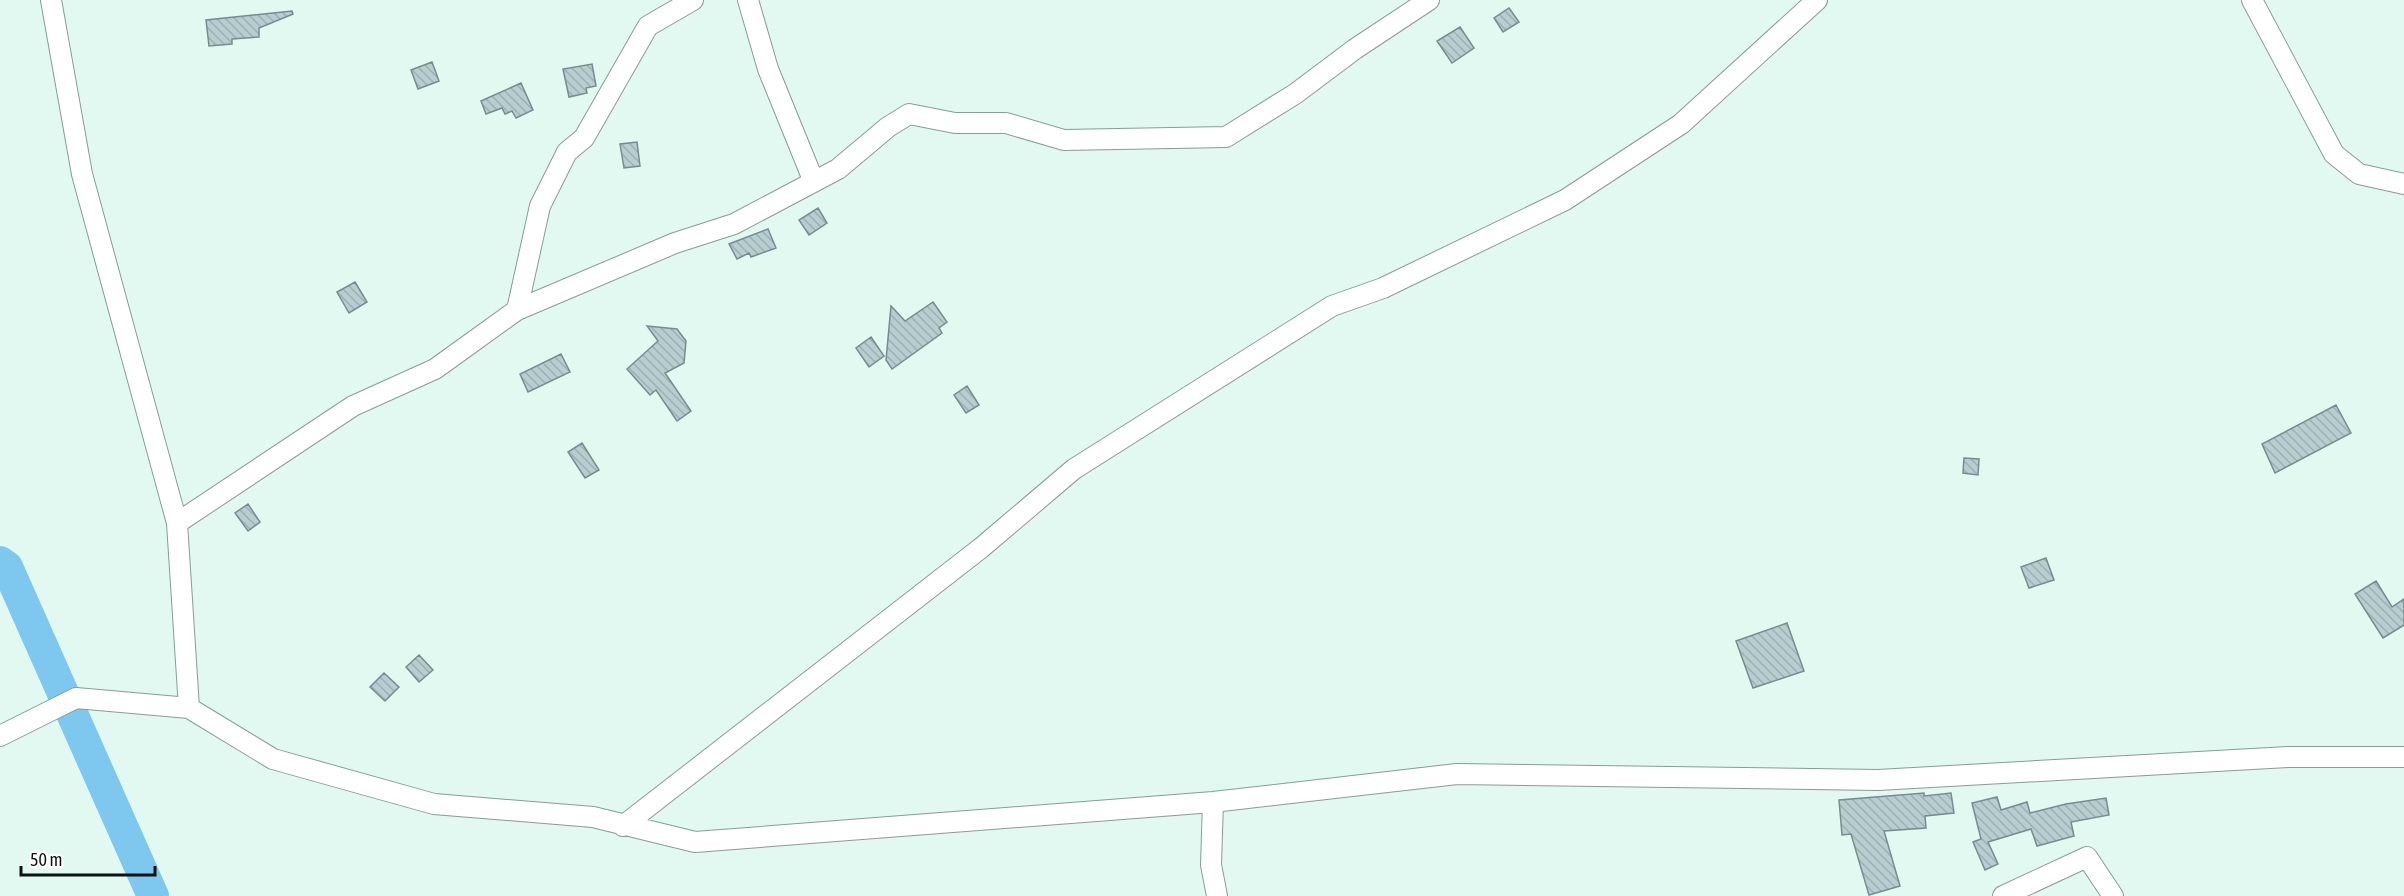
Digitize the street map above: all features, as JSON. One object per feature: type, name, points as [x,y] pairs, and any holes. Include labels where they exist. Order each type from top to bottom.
[{"type":"street","points":[[51,0],[82,174],[177,523],[189,708]]},
{"type":"street","points":[[517,310],[540,206],[567,152],[584,138],[648,26],[693,0]]},
{"type":"street","points":[[748,0],[768,69],[814,182]]},
{"type":"street","points":[[177,523],[353,406],[435,369],[517,310],[675,243],[734,224],[838,169],[888,127],[909,114],[955,123],[1006,123],[1064,140],[1226,136],[1295,94],[1355,49],[1429,0]]},
{"type":"street","points":[[623,826],[981,548],[1074,469],[1332,306],[1383,288],[1565,200],[1681,124],[1817,0]]},
{"type":"street","points":[[2252,0],[2334,154],[2359,174],[2404,184]]},
{"type":"street","points":[[0,736],[76,698],[189,708],[273,759],[434,804],[593,817],[695,842],[1213,802],[1457,774],[1878,780],[2288,757],[2404,757]]},
{"type":"street","points":[[1213,802],[1211,865],[1217,896]]},
{"type":"street","points":[[2003,896],[2087,857],[2113,896]]},
{"type":"building","points":[[1509,8],[1519,22],[1503,32],[1494,18]]},
{"type":"building","points":[[292,11],[293,14],[259,28],[259,37],[232,39],[232,44],[209,46],[206,20]]},
{"type":"building","points":[[1460,27],[1474,48],[1452,63],[1437,41]]},
{"type":"building","points":[[432,62],[439,81],[418,89],[411,70]]},
{"type":"building","points":[[592,64],[596,86],[586,88],[587,93],[569,97],[563,69]]},
{"type":"building","points":[[521,83],[533,110],[516,118],[512,111],[505,114],[502,108],[486,114],[481,101]]},
{"type":"building","points":[[637,142],[640,166],[624,168],[620,144]]},
{"type":"building","points":[[818,208],[827,223],[809,235],[799,220]]},
{"type":"building","points":[[768,229],[776,248],[751,257],[749,253],[737,259],[729,244]]},
{"type":"building","points":[[355,282],[367,302],[349,313],[337,292]]},
{"type":"building","points":[[933,302],[947,322],[939,328],[942,333],[892,369],[886,360],[891,306],[905,321]]},
{"type":"building","points":[[647,326],[677,329],[686,341],[684,363],[665,373],[691,411],[677,421],[656,390],[650,395],[627,369],[658,341]]},
{"type":"building","points":[[871,337],[884,356],[869,367],[856,348]]},
{"type":"building","points":[[561,354],[570,372],[528,392],[520,374]]},
{"type":"building","points":[[967,386],[979,405],[966,413],[954,395]]},
{"type":"building","points":[[2336,405],[2351,433],[2275,473],[2262,444]]},
{"type":"building","points":[[582,443],[599,470],[585,478],[568,452]]},
{"type":"building","points":[[1964,458],[1979,459],[1978,475],[1963,473]]},
{"type":"building","points":[[248,504],[260,522],[248,531],[235,513]]},
{"type":"building","points":[[2046,558],[2054,580],[2029,588],[2021,567]]},
{"type":"building","points":[[2376,581],[2392,607],[2404,599],[2404,625],[2383,638],[2355,594]]},
{"type":"building","points":[[1787,623],[1804,671],[1753,688],[1736,641]]},
{"type":"building","points":[[419,655],[433,670],[419,682],[406,667]]},
{"type":"building","points":[[384,673],[399,687],[385,701],[370,687]]},
{"type":"building","points":[[1924,793],[1924,796],[1951,793],[1954,813],[1925,816],[1926,828],[1884,831],[1900,886],[1869,895],[1851,834],[1842,835],[1839,800]]},
{"type":"building","points":[[1997,797],[2001,810],[2027,802],[2030,813],[2066,804],[2106,798],[2109,815],[2071,822],[2074,836],[2037,846],[2031,829],[1988,842],[1998,864],[1985,870],[1973,842],[1981,839],[1972,803]]},
{"type":"waterway","points":[[0,562],[7,567],[153,896]]}]
